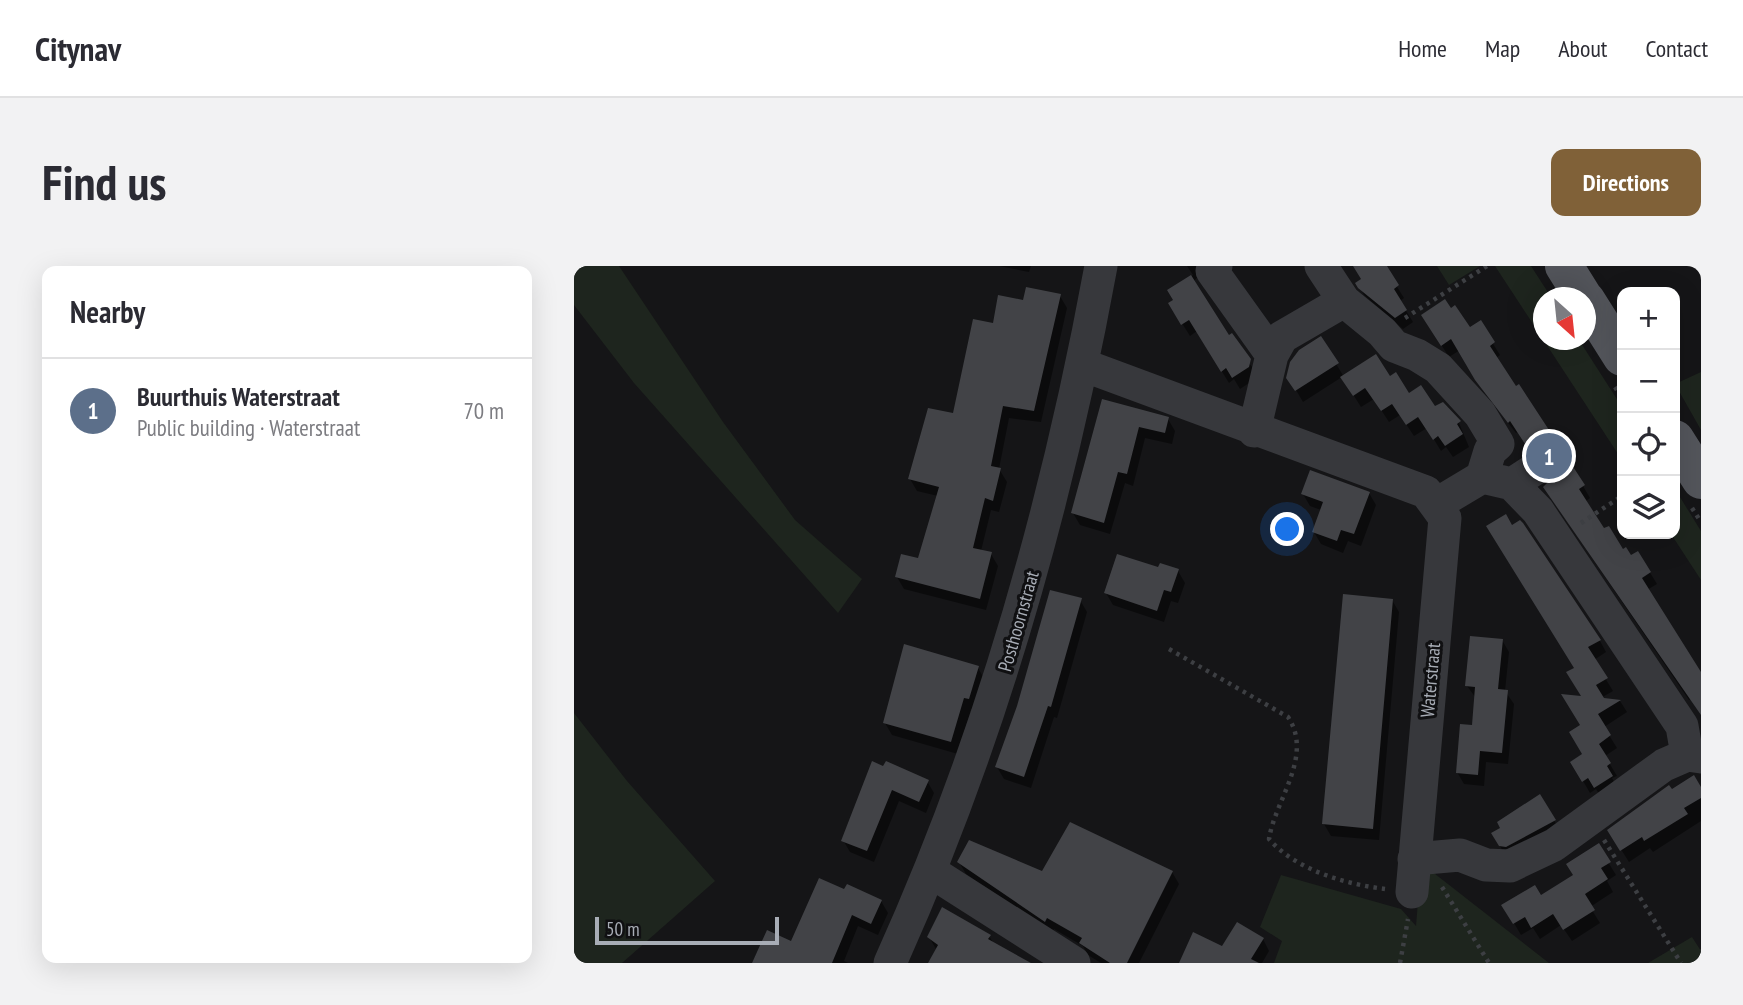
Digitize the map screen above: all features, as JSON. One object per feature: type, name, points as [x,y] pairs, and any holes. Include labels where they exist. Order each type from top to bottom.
[{"type":"main road","points":[[1564,266],[1577,287]]},
{"type":"main road","points":[[1596,316],[1618,350]]},
{"type":"main road","points":[[1680,447],[1701,480]]},
{"type":"street","name":"Posthoornstraat","points":[[890,963],[930,871],[999,685],[1038,554],[1083,365],[1101,266]]},
{"type":"street","points":[[1216,266],[1212,271],[1272,355]]},
{"type":"street","points":[[1321,266],[1344,301],[1382,332],[1394,346],[1417,355],[1438,368],[1480,414],[1498,444],[1490,451],[1538,511],[1682,726],[1694,756],[1664,765],[1554,845],[1510,866],[1486,865],[1460,855],[1418,858]]},
{"type":"street","points":[[1254,431],[1272,355],[1282,337],[1344,301]]},
{"type":"street","points":[[1083,365],[1254,431],[1426,492],[1437,505],[1511,476]]},
{"type":"street","name":"Waterstraat","points":[[1412,892],[1418,858],[1446,518],[1437,505]]},
{"type":"street","points":[[930,871],[1074,963]]},
{"type":"path","points":[[1382,332],[1487,266]]},
{"type":"path","points":[[1556,539],[1617,499]]},
{"type":"path","points":[[1169,649],[1288,717],[1294,727],[1297,750],[1293,772],[1272,822],[1269,839],[1279,851],[1305,867],[1355,883],[1412,892],[1400,963]]},
{"type":"path","points":[[1591,818],[1681,963]]},
{"type":"path","points":[[1418,858],[1489,963]]},
{"type":"shaded area","points":[[574,266],[619,266],[723,422],[795,520],[862,579],[838,613],[634,383],[574,305]]},
{"type":"shaded area","points":[[1437,266],[1480,266],[1449,285]]},
{"type":"shaded area","points":[[1495,266],[1531,266],[1545,287],[1533,287],[1533,324]]},
{"type":"shaded area","points":[[1550,350],[1585,350],[1617,399],[1617,452]]},
{"type":"shaded area","points":[[1701,372],[1701,430],[1680,393],[1680,382]]},
{"type":"shaded area","points":[[1680,497],[1701,531],[1701,580],[1674,539],[1680,539]]},
{"type":"shaded area","points":[[574,713],[627,781],[715,881],[622,963],[574,963]]},
{"type":"shaded area","points":[[1430,870],[1549,963],[1274,963],[1282,941],[1260,927],[1281,875],[1401,909],[1416,926],[1420,877]]},
{"type":"shaded area","points":[[1692,937],[1701,951],[1701,963],[1648,963]]},
{"type":"building","points":[[1353,266],[1387,266],[1399,285],[1394,289],[1407,310],[1395,318],[1358,288],[1355,283],[1361,279]]},
{"type":"building","points":[[1191,275],[1229,335],[1232,333],[1251,359],[1249,367],[1232,378],[1226,368],[1221,372],[1189,320],[1181,325],[1168,303],[1173,300],[1167,290]]},
{"type":"building","points":[[1026,287],[1061,294],[1034,411],[1003,406],[991,466],[1001,468],[993,501],[985,498],[973,548],[992,552],[980,599],[895,577],[901,554],[918,558],[939,487],[908,479],[928,408],[953,413],[973,319],[993,323],[998,295],[1023,300]]},
{"type":"building","points":[[1445,299],[1451,308],[1455,305],[1470,327],[1481,320],[1495,342],[1490,346],[1516,386],[1519,384],[1585,485],[1579,489],[1604,528],[1609,526],[1623,549],[1626,547],[1631,555],[1638,551],[1651,572],[1642,578],[1701,672],[1701,715],[1543,487],[1555,475],[1557,465],[1554,456],[1546,450],[1529,450],[1510,421],[1508,423],[1475,380],[1451,339],[1441,346],[1421,315]]},
{"type":"building","points":[[1321,336],[1339,363],[1295,391],[1286,378],[1290,362],[1299,350]]},
{"type":"building","points":[[1376,354],[1390,376],[1396,372],[1409,393],[1421,385],[1435,406],[1443,402],[1461,421],[1457,424],[1463,434],[1445,446],[1438,436],[1433,440],[1418,417],[1406,425],[1392,404],[1381,411],[1365,388],[1353,396],[1340,377]]},
{"type":"building","points":[[1102,399],[1169,417],[1165,433],[1139,427],[1127,474],[1118,472],[1104,523],[1071,513]]},
{"type":"building","points":[[1310,470],[1370,492],[1354,534],[1341,530],[1337,541],[1312,532],[1323,502],[1301,494]]},
{"type":"building","points":[[1506,514],[1512,525],[1520,520],[1523,523],[1601,640],[1588,647],[1608,678],[1596,685],[1604,698],[1621,700],[1598,714],[1611,735],[1599,744],[1611,763],[1607,766],[1613,776],[1594,788],[1588,778],[1582,782],[1570,762],[1582,754],[1569,732],[1580,725],[1561,694],[1581,696],[1566,672],[1574,668],[1486,526]]},
{"type":"building","points":[[1117,554],[1158,567],[1160,563],[1179,569],[1171,592],[1164,590],[1157,611],[1104,593]]},
{"type":"building","points":[[1050,590],[1082,598],[1051,707],[1048,706],[1024,777],[995,767],[1017,706]]},
{"type":"building","points":[[1343,594],[1393,599],[1373,829],[1322,824]]},
{"type":"building","points":[[1470,636],[1503,639],[1498,689],[1508,690],[1502,753],[1480,751],[1478,775],[1456,773],[1460,724],[1472,725],[1475,687],[1465,686]]},
{"type":"building","points":[[904,644],[979,666],[969,699],[964,698],[951,742],[883,723]]},
{"type":"building","points":[[872,761],[883,766],[886,761],[929,780],[919,802],[892,790],[867,851],[841,841]]},
{"type":"building","points":[[1694,775],[1701,787],[1701,798],[1684,808],[1688,814],[1644,841],[1642,837],[1620,851],[1607,830],[1669,785],[1672,789]]},
{"type":"building","points":[[1540,794],[1556,820],[1506,847],[1499,846],[1491,833],[1500,828],[1497,822]]},
{"type":"building","points":[[1070,822],[1173,871],[1127,963],[1110,963],[1079,943],[1082,938],[1047,918],[1045,922],[957,862],[969,840],[1042,871]]},
{"type":"building","points":[[1599,843],[1611,862],[1601,868],[1608,879],[1585,894],[1595,910],[1563,930],[1553,914],[1531,928],[1525,917],[1513,924],[1501,905],[1535,885],[1541,895],[1573,875],[1566,864]]},
{"type":"building","points":[[819,878],[844,889],[847,884],[882,900],[871,924],[852,915],[832,963],[752,963],[767,930],[791,941]]},
{"type":"building","points":[[942,907],[991,935],[988,939],[1031,963],[928,963],[938,945],[927,937]]},
{"type":"building","points":[[1237,922],[1264,938],[1251,959],[1259,963],[1179,963],[1193,932],[1222,946]]},
{"type":"place","name":"Buurthuis Waterstraat","points":[[1549,456]]}]
